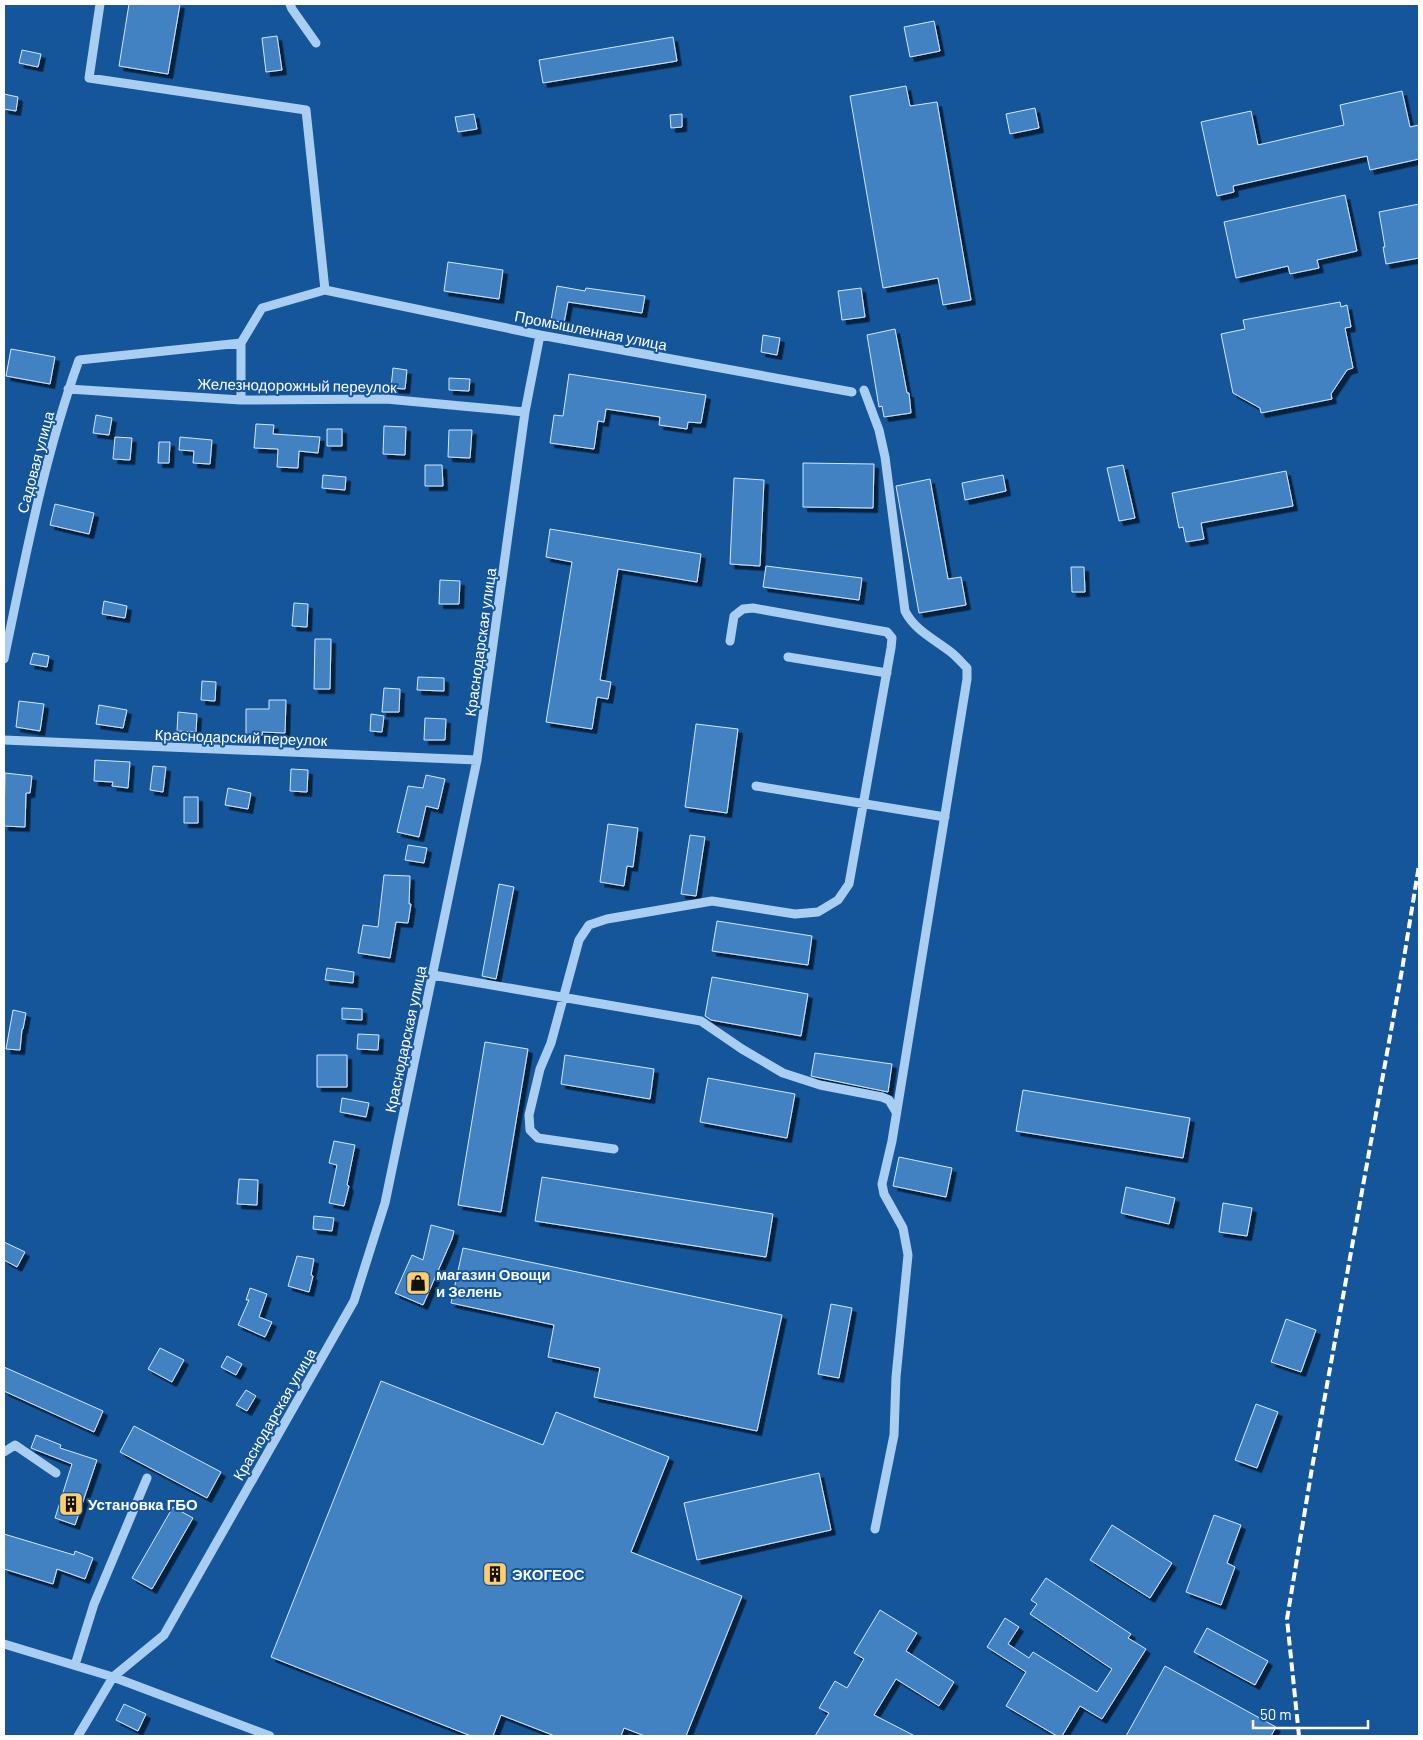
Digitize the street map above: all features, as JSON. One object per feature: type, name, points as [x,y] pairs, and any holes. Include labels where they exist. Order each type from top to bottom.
[{"type":"street","points":[[100,4],[89,78],[306,110],[326,290],[262,308],[241,343],[241,400]]},
{"type":"street","points":[[290,4],[292,10],[316,44]]},
{"type":"street","name":"Промышленная улица","points":[[326,290],[540,335],[852,392]]},
{"type":"street","name":"Краснодарская улица","points":[[112,1677],[164,1635],[354,1301],[385,1203],[477,760],[526,412],[540,335]]},
{"type":"street","name":"Садовая улица","points":[[4,659],[42,478],[68,389],[79,360],[241,343]]},
{"type":"street","name":"Железнодорожный переулок","points":[[68,389],[241,400],[386,399],[526,412]]},
{"type":"street","points":[[864,390],[879,430],[885,457],[905,610],[909,619],[916,627],[953,654],[967,668],[968,679],[896,1112],[882,1184],[884,1194],[903,1228],[908,1256],[896,1377],[894,1435],[875,1529]]},
{"type":"street","points":[[614,1149],[538,1138],[530,1130],[529,1115],[540,1069],[551,1044],[579,940],[589,925],[712,901],[795,914],[818,912],[838,900],[849,884],[892,638],[886,632],[753,608],[743,609],[734,616],[730,641]]},
{"type":"street","points":[[788,657],[887,673]]},
{"type":"street","name":"Краснодарский переулок","points":[[4,740],[477,760]]},
{"type":"street","points":[[756,786],[945,817]]},
{"type":"street","points":[[433,975],[701,1021],[782,1073],[820,1085],[882,1097],[889,1100],[896,1112]]},
{"type":"street","points":[[4,1452],[15,1445],[56,1473]]},
{"type":"street","points":[[75,1665],[94,1604],[147,1478]]},
{"type":"street","points":[[4,1644],[112,1677],[270,1736]]},
{"type":"street","points":[[78,1736],[112,1677]]},
{"type":"building","points":[[129,4],[180,4],[168,74],[119,66]]},
{"type":"building","points":[[934,21],[940,51],[910,57],[904,27]]},
{"type":"building","points":[[277,36],[282,70],[266,72],[262,38]]},
{"type":"building","points":[[673,37],[677,61],[543,83],[539,60]]},
{"type":"building","points":[[22,50],[41,54],[38,67],[19,63]]},
{"type":"building","points":[[906,86],[910,106],[937,102],[971,300],[943,305],[938,278],[883,288],[850,96]]},
{"type":"building","points":[[1402,91],[1410,127],[1419,125],[1419,159],[1370,170],[1367,156],[1233,186],[1234,192],[1217,196],[1201,122],[1251,111],[1258,145],[1344,125],[1340,105]]},
{"type":"building","points":[[4,94],[18,97],[16,111],[4,109]]},
{"type":"building","points":[[1035,108],[1039,128],[1010,134],[1006,114]]},
{"type":"building","points":[[474,114],[477,129],[458,132],[455,117]]},
{"type":"building","points":[[682,114],[682,127],[671,128],[670,115]]},
{"type":"building","points":[[1345,195],[1357,251],[1317,260],[1319,268],[1290,274],[1288,266],[1236,278],[1224,222]]},
{"type":"building","points":[[1419,204],[1419,258],[1386,264],[1379,212]]},
{"type":"building","points":[[448,262],[503,270],[499,299],[444,291]]},
{"type":"building","points":[[557,286],[585,291],[586,288],[645,296],[642,313],[568,302],[564,323],[551,320]]},
{"type":"building","points":[[861,288],[865,317],[842,320],[838,291]]},
{"type":"building","points":[[1340,302],[1341,307],[1347,305],[1351,327],[1345,328],[1353,368],[1347,370],[1331,394],[1332,399],[1261,413],[1260,408],[1233,393],[1221,334],[1245,329],[1243,320]]},
{"type":"building","points":[[895,329],[907,393],[909,393],[911,413],[884,417],[882,406],[879,407],[867,335]]},
{"type":"building","points":[[763,335],[780,338],[777,355],[761,352]]},
{"type":"building","points":[[11,349],[55,357],[50,384],[6,376]]},
{"type":"building","points":[[393,368],[407,370],[405,389],[391,388]]},
{"type":"building","points":[[569,374],[706,395],[701,423],[688,422],[687,429],[659,425],[660,417],[606,409],[604,422],[598,421],[594,449],[550,443],[554,415],[563,416]]},
{"type":"building","points":[[449,378],[470,379],[469,391],[449,390]]},
{"type":"building","points":[[96,415],[112,418],[109,435],[93,433]]},
{"type":"building","points":[[256,424],[274,425],[273,434],[320,437],[318,453],[299,451],[298,468],[277,467],[278,449],[254,448]]},
{"type":"building","points":[[384,426],[406,427],[405,455],[383,454]]},
{"type":"building","points":[[327,429],[342,429],[342,446],[327,446]]},
{"type":"building","points":[[449,430],[472,430],[470,458],[448,457]]},
{"type":"building","points":[[115,437],[132,438],[130,460],[113,459]]},
{"type":"building","points":[[180,437],[212,440],[210,464],[193,463],[194,451],[179,450]]},
{"type":"building","points":[[159,442],[170,442],[169,463],[158,463]]},
{"type":"building","points":[[803,463],[874,464],[873,508],[803,507]]},
{"type":"building","points":[[425,465],[442,465],[443,486],[425,486]]},
{"type":"building","points":[[1123,465],[1135,518],[1119,521],[1107,468]]},
{"type":"building","points":[[1286,471],[1293,506],[1201,523],[1204,539],[1186,542],[1183,527],[1179,528],[1172,493]]},
{"type":"building","points":[[323,475],[346,477],[345,490],[322,488]]},
{"type":"building","points":[[1003,475],[1006,491],[965,500],[962,483]]},
{"type":"building","points":[[734,478],[764,480],[760,566],[730,564]]},
{"type":"building","points":[[930,479],[948,579],[961,577],[966,605],[919,613],[896,486]]},
{"type":"building","points":[[55,504],[94,513],[89,534],[50,525]]},
{"type":"building","points":[[550,529],[701,554],[697,582],[618,569],[600,680],[611,682],[608,699],[597,697],[592,729],[546,722],[572,562],[546,557]]},
{"type":"building","points":[[766,566],[862,578],[859,600],[763,587]]},
{"type":"building","points":[[1071,567],[1084,567],[1085,592],[1072,592]]},
{"type":"building","points":[[440,580],[460,581],[459,604],[439,604]]},
{"type":"building","points":[[104,601],[127,606],[125,618],[102,614]]},
{"type":"building","points":[[294,603],[308,604],[307,627],[292,626]]},
{"type":"building","points":[[315,639],[331,639],[330,689],[314,689]]},
{"type":"building","points":[[33,653],[49,656],[47,667],[30,664]]},
{"type":"building","points":[[418,677],[444,678],[444,691],[417,690]]},
{"type":"building","points":[[202,681],[216,682],[215,701],[201,700]]},
{"type":"building","points":[[384,688],[400,689],[399,712],[382,712]]},
{"type":"building","points":[[269,700],[286,700],[285,733],[262,732],[263,735],[246,735],[246,709],[269,709]]},
{"type":"building","points":[[19,701],[44,704],[40,731],[16,727]]},
{"type":"building","points":[[99,705],[127,710],[123,728],[96,724]]},
{"type":"building","points":[[178,712],[197,714],[196,732],[177,731]]},
{"type":"building","points":[[371,714],[384,716],[382,732],[370,731]]},
{"type":"building","points":[[425,718],[446,719],[445,740],[424,740]]},
{"type":"building","points":[[696,724],[738,729],[727,813],[685,807]]},
{"type":"building","points":[[95,760],[130,762],[128,788],[112,786],[113,782],[94,781]]},
{"type":"building","points":[[153,766],[166,767],[163,792],[150,790]]},
{"type":"building","points":[[291,769],[308,770],[307,792],[290,791]]},
{"type":"building","points":[[5,773],[32,776],[30,793],[26,793],[25,827],[4,826]]},
{"type":"building","points":[[426,775],[445,779],[438,809],[426,806],[419,837],[397,832],[408,786],[423,788]]},
{"type":"building","points":[[228,788],[251,793],[248,809],[225,805]]},
{"type":"building","points":[[184,797],[198,797],[198,823],[184,823]]},
{"type":"building","points":[[608,824],[638,828],[633,867],[627,866],[624,886],[600,882]]},
{"type":"building","points":[[690,835],[705,837],[696,896],[681,894]]},
{"type":"building","points":[[408,845],[427,848],[424,863],[405,860]]},
{"type":"building","points":[[384,875],[410,876],[409,904],[411,904],[408,923],[396,922],[390,958],[358,953],[363,925],[378,927]]},
{"type":"building","points":[[499,884],[514,887],[496,979],[482,976]]},
{"type":"building","points":[[717,921],[812,936],[808,965],[712,951]]},
{"type":"building","points":[[327,968],[354,972],[353,983],[325,980]]},
{"type":"building","points":[[712,977],[808,994],[801,1036],[711,1020],[705,1016]]},
{"type":"building","points":[[342,1008],[362,1009],[362,1020],[342,1019]]},
{"type":"building","points":[[13,1010],[26,1013],[20,1050],[6,1049]]},
{"type":"building","points":[[358,1034],[379,1035],[378,1050],[357,1049]]},
{"type":"building","points":[[485,1042],[528,1049],[501,1212],[458,1205]]},
{"type":"building","points":[[815,1053],[892,1064],[888,1092],[811,1076]]},
{"type":"building","points":[[317,1055],[347,1055],[347,1087],[317,1087]]},
{"type":"building","points":[[565,1055],[654,1069],[650,1099],[561,1084]]},
{"type":"building","points":[[708,1078],[795,1094],[787,1138],[700,1122]]},
{"type":"building","points":[[1023,1090],[1190,1118],[1183,1158],[1016,1131]]},
{"type":"building","points":[[342,1098],[369,1103],[366,1117],[340,1112]]},
{"type":"building","points":[[334,1141],[355,1145],[344,1206],[329,1203],[337,1165],[329,1163]]},
{"type":"building","points":[[899,1157],[952,1168],[946,1197],[893,1186]]},
{"type":"building","points":[[542,1177],[773,1214],[766,1257],[535,1221]]},
{"type":"building","points":[[239,1179],[258,1180],[257,1205],[237,1204]]},
{"type":"building","points":[[1126,1187],[1175,1198],[1169,1224],[1121,1213]]},
{"type":"building","points":[[1223,1203],[1252,1208],[1247,1236],[1219,1232]]},
{"type":"building","points":[[314,1216],[334,1218],[332,1231],[313,1229]]},
{"type":"building","points":[[431,1225],[454,1231],[423,1305],[395,1293],[412,1255],[423,1260]]},
{"type":"building","points":[[4,1242],[25,1252],[17,1267],[4,1260]]},
{"type":"building","points":[[463,1248],[782,1315],[757,1431],[594,1397],[600,1368],[548,1357],[554,1325],[451,1303]]},
{"type":"building","points":[[297,1256],[314,1259],[311,1275],[313,1276],[309,1292],[288,1286]]},
{"type":"building","points":[[250,1288],[267,1294],[259,1317],[272,1322],[265,1337],[238,1325],[249,1300],[246,1300]]},
{"type":"building","points":[[831,1304],[852,1308],[839,1378],[818,1374]]},
{"type":"building","points":[[1286,1319],[1316,1330],[1301,1372],[1271,1362]]},
{"type":"building","points":[[160,1348],[184,1360],[172,1382],[148,1369]]},
{"type":"building","points":[[227,1356],[242,1364],[236,1375],[221,1367]]},
{"type":"building","points":[[4,1367],[103,1411],[94,1432],[4,1391]]},
{"type":"building","name":"ЭКОГЕОС","points":[[381,1381],[543,1445],[556,1412],[669,1457],[631,1552],[742,1596],[686,1736],[645,1736],[624,1728],[621,1736],[555,1736],[501,1715],[493,1736],[471,1736],[271,1657]]},
{"type":"building","points":[[246,1390],[256,1396],[247,1411],[236,1405]]},
{"type":"building","points":[[1256,1404],[1278,1412],[1257,1468],[1235,1460]]},
{"type":"building","points":[[134,1426],[221,1472],[207,1498],[120,1452]]},
{"type":"building","points":[[36,1435],[61,1445],[60,1448],[97,1460],[75,1525],[55,1518],[72,1464],[31,1448]]},
{"type":"building","points":[[819,1473],[831,1530],[697,1560],[684,1503]]},
{"type":"building","points":[[173,1507],[193,1518],[152,1589],[132,1578]]},
{"type":"building","points":[[1214,1515],[1241,1525],[1227,1563],[1235,1567],[1221,1605],[1186,1592]]},
{"type":"building","points":[[1112,1525],[1172,1563],[1150,1598],[1090,1560]]},
{"type":"building","points":[[4,1534],[74,1555],[75,1551],[93,1558],[85,1579],[57,1569],[53,1584],[4,1569]]},
{"type":"building","points":[[1046,1578],[1131,1634],[1128,1638],[1146,1649],[1102,1719],[1080,1706],[1062,1736],[1057,1736],[1006,1706],[1026,1672],[987,1647],[1005,1618],[1019,1627],[1008,1644],[1029,1658],[1033,1652],[1097,1692],[1112,1669],[1030,1614],[1037,1604],[1031,1600]]},
{"type":"building","points":[[880,1610],[917,1633],[906,1651],[954,1682],[939,1706],[896,1679],[874,1715],[915,1736],[815,1736],[829,1713],[819,1708],[835,1681],[847,1688],[864,1659],[854,1653]]},
{"type":"building","points":[[1207,1628],[1268,1661],[1255,1685],[1194,1652]]},
{"type":"building","points":[[1165,1666],[1276,1727],[1271,1736],[1126,1736]]},
{"type":"building","points":[[124,1704],[146,1714],[138,1731],[116,1720]]},
{"type":"railway","points":[[1299,1736],[1287,1619],[1419,865]]},
{"type":"place","name":"магазин Овощи и Зелень","points":[[418,1283]]},
{"type":"place","name":"Установка ГБО","points":[[71,1504]]},
{"type":"place","name":"ЭКОГЕОС","points":[[495,1574]]}]
